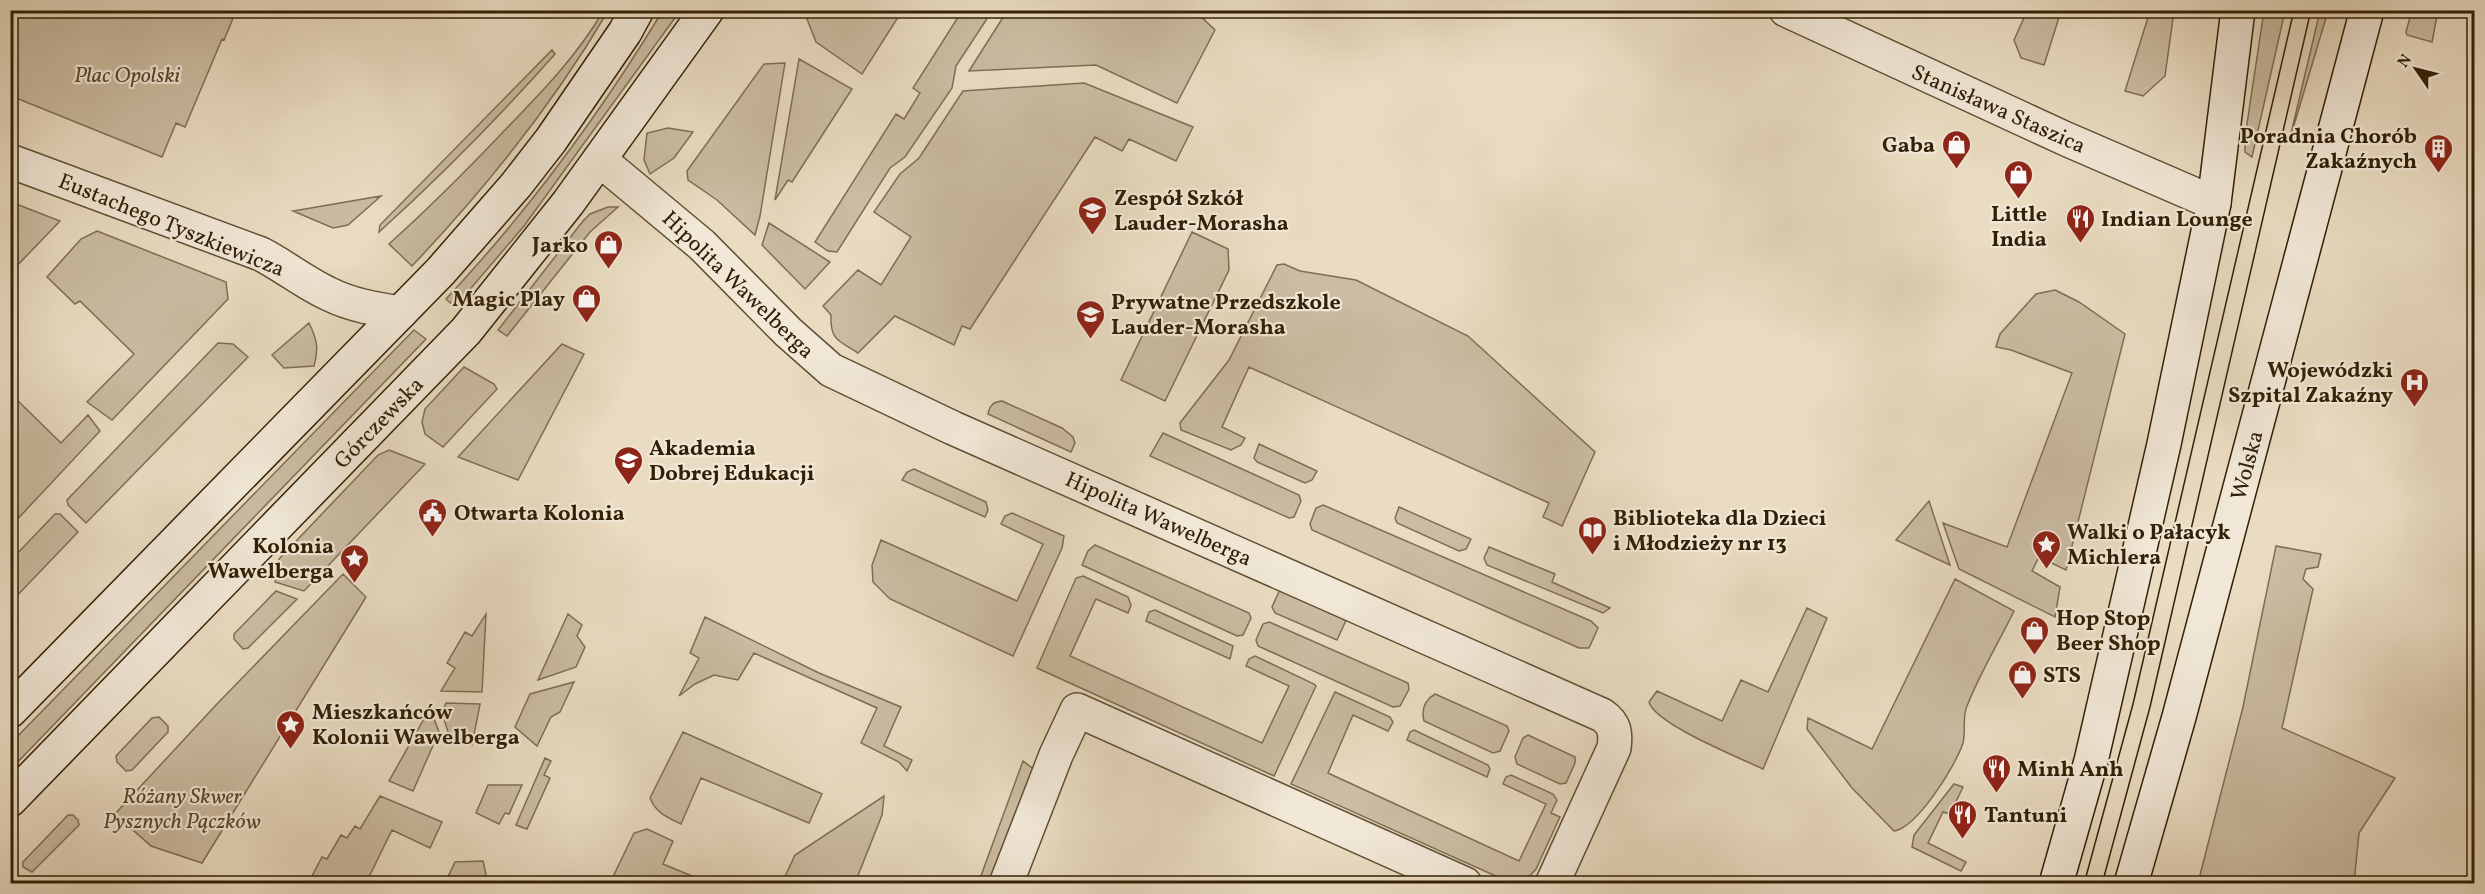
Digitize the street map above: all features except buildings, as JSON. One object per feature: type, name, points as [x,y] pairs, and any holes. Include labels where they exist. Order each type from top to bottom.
[{"type":"main road","points":[[10,711],[441,271],[516,185],[550,140],[625,32],[637,10]]},
{"type":"main road","name":"Górczewska","points":[[10,800],[452,346],[528,256],[707,10]]},
{"type":"main road","name":"Stanisława Staszica","points":[[1786,10],[2066,139],[2214,203]]},
{"type":"main road","points":[[2056,884],[2091,761],[2164,444],[2214,203],[2238,10]]},
{"type":"main road","name":"Wolska","points":[[2131,884],[2179,717],[2367,10]]},
{"type":"main road","name":"Hipolita Wawelberga","points":[[600,160],[702,245],[812,355],[839,375],[1611,721],[1616,733],[1614,748],[1552,884]]},
{"type":"main road","name":"Eustachego Tyszkiewicza","points":[[10,161],[261,254],[326,293],[348,303],[400,313]]},
{"type":"main road","points":[[1006,884],[1056,754],[1077,710],[1465,884]]},
{"type":"green space","points":[[604,10],[608,11],[542,112],[466,206],[412,266],[389,244],[462,174],[545,88],[582,43]]},
{"type":"green space","points":[[663,10],[680,11],[524,226],[455,307],[446,299],[535,196],[614,87]]},
{"type":"green space","points":[[804,10],[902,11],[862,74],[816,42]]},
{"type":"green space","points":[[2412,10],[2438,11],[2432,42],[2407,35]]},
{"type":"green space","name":"Plac Opolski","points":[[10,11],[234,11],[224,40],[222,39],[185,127],[176,123],[162,157],[11,96]]},
{"type":"green space","points":[[962,11],[992,11],[956,66],[952,88],[905,157],[890,168],[837,252],[828,251],[815,242],[896,114],[904,119],[920,93],[913,88]]},
{"type":"green space","points":[[1007,11],[1195,11],[1215,30],[1177,103],[1096,65],[969,71]]},
{"type":"green space","points":[[2027,11],[2061,11],[2044,65],[2021,58],[2014,40]]},
{"type":"green space","points":[[2150,11],[2174,11],[2165,76],[2143,96],[2125,91]]},
{"type":"green space","points":[[2264,11],[2285,11],[2252,157],[2245,152],[2245,137]]},
{"type":"green space","points":[[2320,11],[2328,11],[2289,142]]},
{"type":"green space","points":[[552,50],[555,54],[491,123],[379,232],[380,225]]},
{"type":"green space","points":[[799,59],[852,89],[792,182],[788,180],[775,200]]},
{"type":"green space","points":[[785,63],[755,235],[717,200],[688,180],[687,171],[764,64]]},
{"type":"green space","points":[[1084,83],[1193,127],[1176,161],[1129,139],[1122,151],[1095,137],[970,329],[962,326],[954,345],[895,316],[858,353],[840,342],[832,330],[831,315],[823,306],[858,270],[881,285],[911,237],[874,212],[900,174],[919,158],[963,91]]},
{"type":"green space","points":[[668,128],[693,132],[674,158],[650,174],[644,160],[647,133]]},
{"type":"green space","points":[[381,196],[348,225],[333,228],[293,211]]},
{"type":"green space","points":[[11,202],[60,221],[11,272]]},
{"type":"green space","points":[[608,207],[618,207],[590,232],[507,336],[498,330],[583,221],[590,214]]},
{"type":"green space","points":[[769,223],[830,262],[805,289],[762,245]]},
{"type":"green space","points":[[97,231],[226,282],[228,299],[112,420],[87,402],[134,354],[80,301],[75,304],[47,277],[81,239]]},
{"type":"green space","points":[[1192,232],[1228,249],[1229,270],[1165,401],[1121,380]]},
{"type":"green space","points":[[1284,264],[1300,271],[1356,280],[1468,336],[1595,452],[1562,526],[1543,517],[1549,503],[1249,367],[1222,427],[1245,438],[1241,445],[1231,450],[1181,430],[1180,423],[1229,360],[1277,265]]},
{"type":"green space","points":[[2055,290],[2079,302],[2125,334],[2066,570],[2039,557],[2032,571],[2060,587],[2055,617],[1959,569],[1943,523],[2007,547],[2072,373],[2011,350],[1996,347],[2000,334],[2036,294]]},
{"type":"green space","points":[[309,323],[316,344],[314,366],[284,368],[272,355]]},
{"type":"green space","points":[[414,330],[426,339],[11,769],[11,743]]},
{"type":"green space","points":[[218,343],[233,344],[248,357],[86,523],[68,505],[67,500]]},
{"type":"green space","points":[[562,344],[584,354],[518,480],[458,457]]},
{"type":"green space","points":[[464,367],[494,384],[497,389],[443,447],[425,434],[422,422],[425,409]]},
{"type":"green space","points":[[10,399],[15,403],[18,401],[61,443],[88,415],[100,431],[11,526]]},
{"type":"green space","points":[[1002,401],[1062,428],[1073,437],[1075,443],[1071,452],[988,414],[992,404]]},
{"type":"green space","points":[[1163,433],[1299,495],[1301,501],[1294,517],[1289,518],[1150,456]]},
{"type":"green space","points":[[1259,444],[1317,471],[1312,480],[1305,483],[1257,462],[1254,458]]},
{"type":"green space","points":[[389,450],[425,464],[304,591],[275,582],[279,559],[378,455]]},
{"type":"green space","points":[[914,469],[986,502],[988,510],[985,517],[902,480],[907,472]]},
{"type":"green space","points":[[1929,501],[1950,565],[1896,540]]},
{"type":"green space","points":[[1323,505],[1591,621],[1598,628],[1589,648],[1579,648],[1312,530],[1310,524],[1316,508]]},
{"type":"green space","points":[[1399,507],[1471,539],[1466,549],[1459,551],[1397,523],[1395,518]]},
{"type":"green space","points":[[1012,513],[1064,536],[1062,548],[1013,656],[890,599],[873,582],[872,565],[881,540],[1017,601],[1043,544],[1001,524],[1005,516]]},
{"type":"green space","points":[[55,514],[60,514],[78,532],[11,602],[11,560]]},
{"type":"green space","points":[[1095,545],[1249,613],[1251,618],[1243,635],[1237,636],[1082,565],[1088,551]]},
{"type":"green space","points":[[2276,546],[2321,554],[2318,567],[2306,569],[2303,579],[2313,589],[2282,728],[2395,778],[2359,833],[2354,883],[2198,883],[2243,707]]},
{"type":"green space","points":[[1489,547],[1555,574],[1552,582],[1610,608],[1603,613],[1487,565],[1484,558]]},
{"type":"green space","name":"Różany Skwer Pysznych Pączków","points":[[343,574],[366,597],[202,863],[151,846],[115,814],[216,705]]},
{"type":"green space","points":[[1083,576],[1128,597],[1131,605],[1128,613],[1096,599],[1070,656],[1262,743],[1289,686],[1246,666],[1249,659],[1255,656],[1316,686],[1274,776],[1037,668],[1076,578]]},
{"type":"green space","points":[[1955,579],[2014,611],[1967,706],[1963,743],[1952,766],[1924,808],[1903,827],[1894,831],[1852,788],[1807,729],[1808,718],[1872,749]]},
{"type":"green space","points":[[1281,587],[1347,618],[1337,640],[1275,613],[1272,607]]},
{"type":"green space","points":[[276,591],[297,599],[248,648],[243,649],[234,639],[234,634]]},
{"type":"green space","points":[[1807,608],[1827,618],[1763,769],[1682,730],[1655,711],[1649,702],[1657,691],[1722,721],[1741,680],[1768,692]]},
{"type":"green space","points":[[1155,610],[1233,646],[1230,659],[1146,621],[1149,612]]},
{"type":"green space","points":[[486,614],[482,692],[441,691],[455,668],[447,663],[465,632],[472,636]]},
{"type":"green space","points":[[568,614],[582,625],[577,636],[585,647],[576,667],[538,680]]},
{"type":"green space","points":[[705,617],[819,673],[901,707],[884,746],[912,760],[907,771],[899,762],[861,743],[877,708],[754,653],[738,680],[714,675],[695,684],[679,696],[699,658],[690,653]]},
{"type":"green space","points":[[1269,622],[1408,683],[1409,689],[1400,706],[1393,707],[1258,646],[1256,640],[1263,624]]},
{"type":"green space","points":[[574,682],[560,712],[551,717],[537,746],[515,727],[530,694]]},
{"type":"green space","points":[[1335,692],[1390,717],[1393,722],[1388,731],[1353,715],[1328,773],[1519,861],[1546,804],[1503,784],[1506,777],[1511,775],[1553,794],[1557,800],[1551,813],[1560,817],[1536,869],[1527,879],[1511,883],[1291,784]]},
{"type":"green space","points":[[1435,694],[1507,726],[1509,731],[1500,751],[1493,753],[1424,721],[1425,705]]},
{"type":"green space","points":[[446,703],[480,704],[472,745],[449,735],[442,713]]},
{"type":"green space","points":[[433,716],[439,732],[413,791],[389,781],[425,717]]},
{"type":"green space","points":[[159,717],[168,726],[168,732],[132,770],[126,771],[117,762],[116,756],[152,718]]},
{"type":"green space","points":[[1414,730],[1488,765],[1490,769],[1487,777],[1407,740],[1410,732]]},
{"type":"green space","points":[[683,732],[822,794],[809,823],[701,778],[681,824],[662,814],[650,798]]},
{"type":"green space","points":[[1528,735],[1575,757],[1575,763],[1566,783],[1560,784],[1517,764],[1515,757],[1523,738]]},
{"type":"green space","points":[[545,758],[551,761],[544,775],[550,778],[527,829],[516,825]]},
{"type":"green space","points":[[1023,761],[1035,770],[991,883],[978,884]]},
{"type":"green space","points":[[1954,784],[1963,787],[1950,814],[1943,812],[1928,843],[1966,862],[1961,871],[1912,847],[1914,835]]},
{"type":"green space","points":[[488,785],[522,785],[509,814],[505,813],[499,824],[476,813]]},
{"type":"green space","points":[[380,796],[442,822],[430,848],[392,830],[366,883],[330,883],[312,876],[322,857],[327,859],[341,835],[347,838],[355,826],[360,829]]},
{"type":"green space","points":[[884,796],[882,815],[855,883],[782,883],[795,855]]},
{"type":"green space","points":[[68,815],[73,815],[79,825],[32,872],[23,867],[23,862]]},
{"type":"green space","points":[[647,829],[673,841],[663,864],[709,883],[622,884],[612,879],[634,833]]},
{"type":"green space","points":[[483,861],[486,874],[482,883],[445,883],[455,862]]},
{"type":"tram line","points":[[2084,884],[2133,704],[2294,10]]},
{"type":"tram line","points":[[2102,884],[2150,707],[2311,10]]},
{"type":"place","name":"Gaba","points":[[1956,170]]},
{"type":"place","name":"Poradnia Chorób Zakaźnych","points":[[2438,174]]},
{"type":"place","name":"Little India","points":[[2019,200]]},
{"type":"place","name":"Zespół Szkół Lauder-Morasha","points":[[1093,236]]},
{"type":"place","name":"Indian Lounge","points":[[2080,244]]},
{"type":"place","name":"Jarko","points":[[609,270]]},
{"type":"place","name":"Magic Play","points":[[586,324]]},
{"type":"place","name":"Prywatne Przedszkole Lauder-Morasha","points":[[1090,340]]},
{"type":"place","name":"Wojewódzki Szpital Zakaźny","points":[[2414,408]]},
{"type":"place","name":"Akademia Dobrej Edukacji","points":[[628,486]]},
{"type":"place","name":"Otwarta Kolonia","points":[[433,538]]},
{"type":"place","name":"Biblioteka dla Dzieci i Młodzieży nr 13","points":[[1592,556]]},
{"type":"place","name":"Walki o Pałacyk Michlera","points":[[2046,570]]},
{"type":"place","name":"Kolonia Wawelberga","points":[[355,584]]},
{"type":"place","name":"Hop Stop Beer Shop","points":[[2035,656]]},
{"type":"place","name":"STS","points":[[2022,700]]},
{"type":"place","name":"Mieszkańców Kolonii Wawelberga","points":[[291,750]]},
{"type":"place","name":"Minh Anh","points":[[1996,794]]},
{"type":"place","name":"Tantuni","points":[[1963,840]]}]
